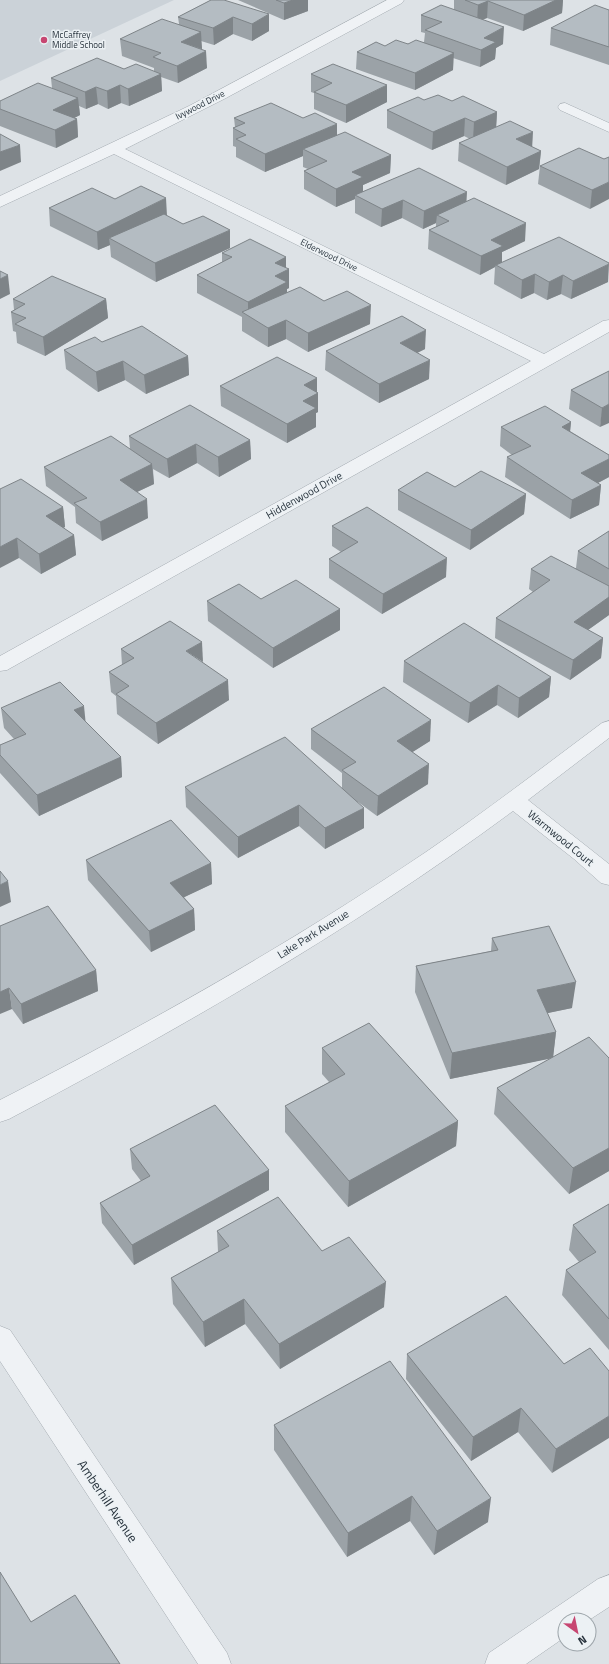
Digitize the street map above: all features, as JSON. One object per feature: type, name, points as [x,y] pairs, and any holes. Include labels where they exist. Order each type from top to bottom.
[{"type":"street","name":"Ivywood Drive","points":[[0,202],[114,149],[220,95],[346,26],[397,0]]},
{"type":"street","points":[[565,107],[609,128]]},
{"type":"street","name":"Elderwood Drive","points":[[114,149],[544,361]]},
{"type":"street","name":"Hiddenwood Drive","points":[[0,665],[609,325]]},
{"type":"street","name":"Lake Park Avenue","points":[[0,1112],[92,1064],[261,968],[408,874],[513,800],[609,728]]},
{"type":"street","name":"Warmwood Court","points":[[513,800],[582,853],[609,877]]},
{"type":"street","name":"Amberhill Avenue","points":[[0,1338],[216,1664]]},
{"type":"street","points":[[500,1664],[609,1589]]},
{"type":"shaded area","name":"McCaffrey Middle School","points":[[0,0],[174,0],[0,81]]},
{"type":"building","points":[[211,0],[224,0],[269,14],[252,24],[233,17],[213,28],[178,17]]},
{"type":"building","points":[[276,0],[293,0],[284,3]]},
{"type":"building","points":[[465,0],[556,0],[524,15],[488,1],[478,5]]},
{"type":"building","points":[[441,5],[504,27],[484,38],[496,42],[481,50],[425,30],[442,22],[421,15]]},
{"type":"building","points":[[595,5],[609,10],[609,47],[551,28]]},
{"type":"building","points":[[162,19],[201,32],[181,42],[206,51],[177,66],[153,57],[161,53],[120,39]]},
{"type":"building","points":[[396,40],[408,44],[416,40],[454,53],[415,73],[357,52],[376,42],[385,46]]},
{"type":"building","points":[[97,58],[124,69],[136,64],[161,74],[128,89],[120,85],[107,91],[96,87],[85,92],[51,78]]},
{"type":"building","points":[[333,64],[387,85],[346,105],[314,92],[332,83],[311,74]]},
{"type":"building","points":[[38,83],[78,98],[53,110],[77,119],[55,130],[0,109],[0,101]]},
{"type":"building","points":[[438,95],[452,101],[463,96],[497,112],[474,122],[465,118],[433,132],[387,110],[418,97],[424,100]]},
{"type":"building","points":[[271,103],[303,118],[315,113],[337,124],[265,154],[236,139],[246,135],[233,128],[245,123],[234,118]]},
{"type":"building","points":[[510,121],[533,132],[516,139],[541,151],[507,167],[459,143]]},
{"type":"building","points":[[345,132],[391,155],[352,172],[363,177],[336,189],[304,171],[327,161],[303,149]]},
{"type":"building","points":[[0,134],[20,145],[0,152]]},
{"type":"building","points":[[579,148],[604,159],[609,157],[609,182],[592,190],[540,166]]},
{"type":"building","points":[[419,168],[467,192],[424,211],[403,200],[382,209],[355,195]]},
{"type":"building","points":[[141,186],[166,198],[97,232],[49,208],[92,188],[115,199]]},
{"type":"building","points":[[474,198],[526,223],[491,240],[503,246],[481,256],[429,230],[449,221],[437,215]]},
{"type":"building","points":[[164,214],[183,224],[203,216],[230,230],[155,263],[109,238]]},
{"type":"building","points":[[559,237],[609,264],[573,281],[563,275],[549,282],[535,274],[522,280],[496,265]]},
{"type":"building","points":[[250,239],[286,257],[275,263],[289,269],[275,276],[287,282],[248,302],[197,275],[232,257],[222,253]]},
{"type":"building","points":[[0,271],[8,275],[0,279]]},
{"type":"building","points":[[52,276],[106,299],[43,337],[15,324],[26,318],[11,312],[25,304],[13,299]]},
{"type":"building","points":[[300,287],[324,301],[347,291],[371,305],[308,333],[286,320],[268,328],[242,312]]},
{"type":"building","points":[[402,316],[426,330],[400,343],[430,360],[379,384],[326,351]]},
{"type":"building","points":[[142,326],[188,356],[144,375],[123,361],[96,372],[64,350],[95,337],[102,342]]},
{"type":"building","points":[[277,357],[317,378],[304,385],[318,393],[303,401],[316,408],[287,424],[220,386]]},
{"type":"building","points":[[609,371],[609,404],[602,408],[571,390]]},
{"type":"building","points":[[190,405],[250,440],[218,457],[196,444],[167,459],[129,436]]},
{"type":"building","points":[[545,406],[571,422],[562,427],[609,455],[609,459],[581,473],[601,485],[572,500],[507,457],[531,446],[501,427]]},
{"type":"building","points":[[111,436],[152,464],[120,480],[147,499],[100,522],[74,503],[87,498],[44,467]]},
{"type":"building","points":[[481,471],[526,494],[471,530],[398,490],[427,472],[455,487]]},
{"type":"building","points":[[21,479],[63,507],[46,516],[74,535],[39,554],[17,538],[0,547],[0,489]]},
{"type":"building","points":[[367,507],[447,558],[383,594],[329,559],[358,542],[332,526]]},
{"type":"building","points":[[609,531],[609,569],[578,551]]},
{"type":"building","points":[[551,556],[609,586],[609,597],[574,622],[603,638],[573,660],[496,618],[550,580],[531,569]]},
{"type":"building","points":[[296,580],[340,609],[273,648],[207,601],[239,584],[261,599]]},
{"type":"building","points":[[170,621],[202,642],[186,651],[228,680],[156,723],[116,694],[129,686],[109,672],[134,658],[121,649]]},
{"type":"building","points":[[464,623],[551,677],[519,698],[498,685],[470,703],[404,661]]},
{"type":"building","points":[[60,682],[84,706],[74,710],[121,757],[37,795],[0,755],[0,745],[26,734],[1,708]]},
{"type":"building","points":[[384,687],[431,720],[397,741],[429,764],[378,796],[342,770],[356,762],[311,729]]},
{"type":"building","points":[[285,737],[364,808],[325,828],[299,805],[238,837],[185,787]]},
{"type":"building","points":[[171,820],[211,863],[170,883],[194,909],[149,931],[86,860]]},
{"type":"building","points":[[0,871],[8,881],[0,885]]},
{"type":"building","points":[[48,906],[96,970],[21,1004],[9,988],[0,992],[0,926]]},
{"type":"building","points":[[549,926],[576,982],[537,990],[556,1032],[452,1053],[416,966],[498,950],[492,938]]},
{"type":"building","points":[[369,1023],[458,1121],[349,1181],[285,1106],[345,1074],[322,1048]]},
{"type":"building","points":[[589,1037],[609,1058],[609,1148],[573,1168],[497,1088]]},
{"type":"building","points":[[215,1105],[269,1170],[132,1245],[100,1203],[150,1176],[130,1149]]},
{"type":"building","points":[[278,1197],[322,1251],[349,1237],[386,1282],[279,1344],[244,1299],[203,1322],[171,1278],[229,1246],[217,1231]]},
{"type":"building","points":[[609,1204],[609,1319],[566,1270],[596,1252],[573,1225]]},
{"type":"building","points":[[506,1296],[564,1364],[590,1348],[609,1371],[609,1416],[556,1449],[521,1408],[473,1437],[407,1354]]},
{"type":"building","points":[[390,1361],[491,1498],[437,1531],[412,1496],[348,1533],[274,1425]]},
{"type":"building","points":[[0,1572],[31,1622],[75,1595],[120,1664],[0,1664]]},
{"type":"place","name":"McCaffrey Middle School","points":[[44,40]]}]
